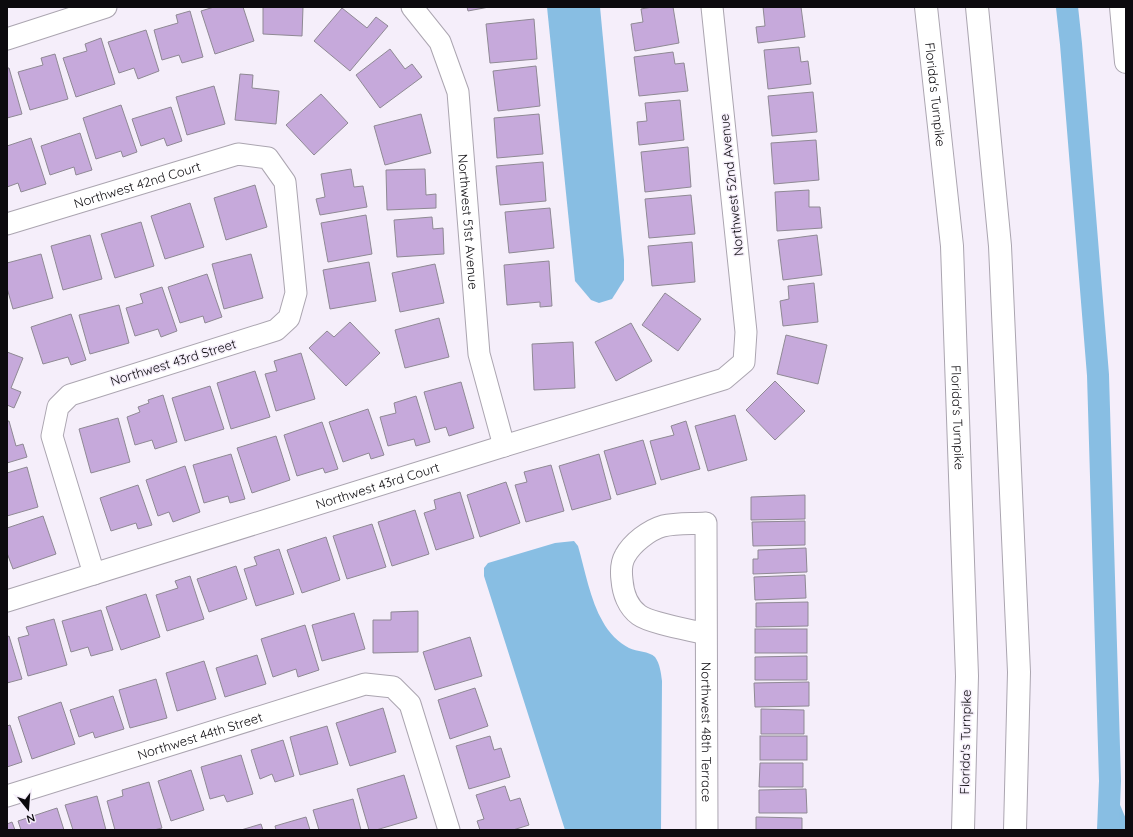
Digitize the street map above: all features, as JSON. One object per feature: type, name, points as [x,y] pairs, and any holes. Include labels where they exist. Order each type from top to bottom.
[{"type":"main road","name":"Florida's Turnpike","points":[[926,7],[952,246],[967,676],[963,830]]},
{"type":"main road","points":[[977,7],[1001,254],[1019,672],[1015,830]]},
{"type":"main road","points":[[1121,7],[1126,62]]},
{"type":"street","points":[[7,39],[106,7]]},
{"type":"street","name":"Northwest 51st Avenue","points":[[412,7],[440,42],[458,92],[479,354],[504,446]]},
{"type":"street","name":"Northwest 52nd Avenue","points":[[712,7],[746,332],[744,362]]},
{"type":"street","name":"Northwest 42nd Court","points":[[7,224],[238,154],[268,158],[285,182],[296,293],[289,318]]},
{"type":"street","name":"Northwest 43rd Street","points":[[94,574],[52,436],[58,406],[70,394],[276,330],[289,318]]},
{"type":"street","name":"Northwest 43rd Court","points":[[7,601],[724,379],[744,362]]},
{"type":"street","name":"Northwest 48th Terrace","points":[[706,634],[651,620],[639,615],[625,596],[621,569],[625,556],[635,543],[647,533],[662,526],[706,523],[707,830]]},
{"type":"street","name":"Northwest 44th Street","points":[[7,796],[365,684],[393,687],[410,704],[449,830]]},
{"type":"water","points":[[547,7],[600,7],[624,260],[624,280],[612,299],[599,303],[591,300],[575,281]]},
{"type":"water","points":[[574,541],[578,546],[588,585],[598,613],[605,626],[614,637],[625,646],[655,657],[661,672],[661,830],[565,830],[484,576],[484,568],[488,563],[555,543]]},
{"type":"water","points":[[1110,781],[1126,819],[1126,830],[1108,830]]},
{"type":"building","points":[[214,7],[243,7],[254,41],[215,54],[201,11]]},
{"type":"building","points":[[263,7],[303,7],[302,36],[263,34]]},
{"type":"building","points":[[467,7],[489,7],[468,11]]},
{"type":"building","points":[[652,7],[673,7],[679,43],[635,51],[631,24],[643,22],[641,9]]},
{"type":"building","points":[[763,7],[801,7],[805,37],[758,43],[756,27],[765,26]]},
{"type":"building","points":[[342,8],[367,28],[376,17],[388,26],[350,71],[314,41]]},
{"type":"building","points":[[190,11],[203,57],[182,63],[179,55],[162,60],[154,30],[178,23],[176,15]]},
{"type":"building","points":[[534,19],[537,59],[490,63],[486,24]]},
{"type":"building","points":[[146,30],[159,71],[138,79],[134,68],[119,73],[108,42]]},
{"type":"building","points":[[101,38],[115,84],[76,97],[63,58],[87,51],[85,44]]},
{"type":"building","points":[[799,47],[801,62],[808,61],[811,84],[768,89],[764,50]]},
{"type":"building","points":[[390,49],[405,69],[412,64],[422,77],[380,108],[356,75]]},
{"type":"building","points":[[673,52],[675,64],[684,63],[688,91],[639,96],[634,57]]},
{"type":"building","points":[[55,54],[68,99],[30,110],[18,72],[43,65],[41,58]]},
{"type":"building","points":[[536,66],[540,106],[498,111],[493,71]]},
{"type":"building","points":[[7,68],[9,68],[22,114],[7,118]]},
{"type":"building","points":[[240,74],[253,75],[252,88],[279,91],[276,124],[235,120]]},
{"type":"building","points":[[214,86],[225,124],[187,135],[176,97]]},
{"type":"building","points":[[813,92],[817,132],[772,136],[768,96]]},
{"type":"building","points":[[321,94],[348,123],[314,155],[286,125]]},
{"type":"building","points":[[680,100],[684,140],[639,145],[637,122],[647,121],[645,103]]},
{"type":"building","points":[[121,105],[137,152],[123,157],[121,151],[96,159],[83,118]]},
{"type":"building","points":[[171,107],[182,141],[167,146],[164,138],[141,146],[132,119]]},
{"type":"building","points":[[421,114],[431,153],[385,165],[374,126]]},
{"type":"building","points":[[539,114],[543,154],[497,158],[494,118]]},
{"type":"building","points":[[80,133],[92,170],[76,175],[74,167],[50,175],[41,146]]},
{"type":"building","points":[[31,138],[46,184],[21,192],[18,183],[7,187],[7,146]]},
{"type":"building","points":[[816,140],[819,180],[774,184],[771,143]]},
{"type":"building","points":[[688,147],[691,187],[645,192],[641,152]]},
{"type":"building","points":[[543,162],[546,201],[500,205],[496,166]]},
{"type":"building","points":[[351,169],[354,187],[363,186],[367,207],[320,215],[316,199],[325,197],[321,174]]},
{"type":"building","points":[[425,169],[426,195],[436,194],[436,208],[387,210],[386,170]]},
{"type":"building","points":[[255,185],[267,227],[226,240],[214,198]]},
{"type":"building","points":[[809,190],[809,207],[820,207],[822,228],[777,231],[775,192]]},
{"type":"building","points":[[691,195],[695,234],[649,238],[645,199]]},
{"type":"building","points":[[190,203],[204,247],[165,259],[151,216]]},
{"type":"building","points":[[550,208],[554,248],[509,253],[505,212]]},
{"type":"building","points":[[366,215],[372,254],[328,262],[321,223]]},
{"type":"building","points":[[432,217],[433,229],[443,228],[444,254],[397,257],[394,220]]},
{"type":"building","points":[[141,222],[154,266],[115,278],[101,234]]},
{"type":"building","points":[[90,235],[102,279],[63,290],[51,246]]},
{"type":"building","points":[[817,235],[822,275],[783,280],[778,240]]},
{"type":"building","points":[[692,242],[695,282],[652,286],[648,246]]},
{"type":"building","points":[[41,254],[53,298],[13,309],[7,288],[7,263]]},
{"type":"building","points":[[251,254],[263,298],[224,309],[212,264]]},
{"type":"building","points":[[549,261],[552,306],[540,307],[540,302],[507,305],[504,265]]},
{"type":"building","points":[[369,262],[376,301],[330,309],[323,270]]},
{"type":"building","points":[[435,264],[444,303],[400,312],[392,273]]},
{"type":"building","points":[[207,274],[222,317],[205,323],[203,316],[180,323],[168,287]]},
{"type":"building","points":[[814,283],[818,322],[783,326],[780,301],[789,299],[788,286]]},
{"type":"building","points":[[162,287],[177,331],[161,337],[158,329],[135,336],[126,308],[143,303],[140,294]]},
{"type":"building","points":[[665,293],[701,319],[678,351],[642,325]]},
{"type":"building","points":[[119,305],[129,343],[90,354],[79,315]]},
{"type":"building","points":[[71,314],[86,360],[71,365],[68,357],[43,364],[31,327]]},
{"type":"building","points":[[439,318],[449,357],[405,368],[395,330]]},
{"type":"building","points":[[350,322],[380,353],[346,386],[309,348],[327,331],[334,337]]},
{"type":"building","points":[[631,323],[652,361],[616,381],[595,342]]},
{"type":"building","points":[[786,335],[827,345],[818,384],[777,374]]},
{"type":"building","points":[[573,342],[575,388],[534,390],[532,344]]},
{"type":"building","points":[[7,352],[23,358],[11,388],[21,392],[14,408],[7,405]]},
{"type":"building","points":[[301,353],[315,399],[276,411],[265,374],[277,371],[274,361]]},
{"type":"building","points":[[255,371],[270,417],[231,429],[217,383]]},
{"type":"building","points":[[775,381],[805,411],[775,440],[746,410]]},
{"type":"building","points":[[461,382],[474,428],[449,436],[446,427],[435,430],[424,392]]},
{"type":"building","points":[[210,386],[224,429],[185,441],[172,398]]},
{"type":"building","points":[[163,395],[177,442],[155,449],[152,440],[135,445],[127,417],[140,412],[138,407],[149,403],[148,400]]},
{"type":"building","points":[[416,396],[430,442],[416,446],[414,439],[388,446],[380,417],[396,413],[394,403]]},
{"type":"building","points":[[368,409],[384,455],[371,459],[369,453],[343,462],[329,422]]},
{"type":"building","points":[[735,415],[747,460],[708,471],[695,426]]},
{"type":"building","points":[[118,418],[130,462],[91,473],[79,429]]},
{"type":"building","points":[[7,421],[9,421],[16,446],[23,444],[27,457],[7,463]]},
{"type":"building","points":[[686,421],[700,469],[661,480],[650,441],[674,435],[671,426]]},
{"type":"building","points":[[322,422],[338,469],[325,473],[323,468],[297,476],[284,435]]},
{"type":"building","points":[[276,436],[290,480],[252,493],[237,448]]},
{"type":"building","points":[[643,440],[656,484],[617,495],[604,451]]},
{"type":"building","points":[[231,454],[245,499],[230,503],[228,496],[204,503],[193,465]]},
{"type":"building","points":[[599,454],[611,499],[572,510],[559,466]]},
{"type":"building","points":[[551,465],[564,511],[526,522],[515,485],[527,482],[524,472]]},
{"type":"building","points":[[185,466],[200,512],[173,522],[169,512],[158,516],[146,480]]},
{"type":"building","points":[[27,467],[38,507],[7,516],[7,473]]},
{"type":"building","points":[[506,482],[520,523],[480,537],[467,495]]},
{"type":"building","points":[[138,485],[152,525],[138,529],[136,523],[111,531],[100,498]]},
{"type":"building","points":[[460,492],[474,538],[436,550],[424,513],[436,509],[434,500]]},
{"type":"building","points":[[805,495],[805,519],[751,520],[751,497]]},
{"type":"building","points":[[415,510],[429,554],[392,566],[378,522]]},
{"type":"building","points":[[43,516],[56,554],[13,569],[7,553],[7,528]]},
{"type":"building","points":[[805,521],[805,545],[753,546],[752,522]]},
{"type":"building","points":[[372,524],[386,567],[347,579],[333,536]]},
{"type":"building","points":[[326,537],[340,580],[302,593],[287,550]]},
{"type":"building","points":[[806,548],[807,572],[753,574],[753,559],[758,559],[758,550]]},
{"type":"building","points":[[279,549],[294,594],[256,606],[244,569],[257,565],[254,557]]},
{"type":"building","points":[[236,566],[247,599],[209,612],[197,579]]},
{"type":"building","points":[[805,575],[806,598],[755,600],[754,577]]},
{"type":"building","points":[[190,576],[204,619],[167,631],[156,595],[178,588],[175,581]]},
{"type":"building","points":[[146,594],[160,637],[121,650],[106,607]]},
{"type":"building","points":[[808,602],[808,626],[756,627],[756,603]]},
{"type":"building","points":[[101,610],[113,650],[91,656],[88,647],[71,652],[62,621]]},
{"type":"building","points":[[418,611],[418,652],[373,653],[373,620],[391,620],[391,612]]},
{"type":"building","points":[[354,613],[365,649],[322,661],[312,625]]},
{"type":"building","points":[[54,619],[67,665],[28,676],[18,638],[29,635],[26,627]]},
{"type":"building","points":[[305,625],[319,670],[298,677],[296,669],[273,677],[261,639]]},
{"type":"building","points":[[755,629],[807,629],[807,653],[755,653]]},
{"type":"building","points":[[9,636],[22,679],[7,683],[7,637]]},
{"type":"building","points":[[470,637],[482,676],[435,690],[423,652]]},
{"type":"building","points":[[257,655],[266,684],[225,697],[216,668]]},
{"type":"building","points":[[807,656],[807,680],[755,680],[755,657]]},
{"type":"building","points":[[204,661],[216,699],[177,711],[166,673]]},
{"type":"building","points":[[156,679],[167,718],[130,728],[119,690]]},
{"type":"building","points":[[809,682],[809,706],[755,707],[754,683]]},
{"type":"building","points":[[475,688],[488,726],[450,739],[438,700]]},
{"type":"building","points":[[113,696],[124,729],[95,738],[93,732],[79,737],[70,710]]},
{"type":"building","points":[[61,702],[75,744],[32,759],[18,717]]},
{"type":"building","points":[[383,708],[396,752],[350,766],[336,723]]},
{"type":"building","points":[[761,709],[804,710],[804,734],[761,734]]},
{"type":"building","points":[[10,725],[22,762],[7,767],[7,726]]},
{"type":"building","points":[[327,726],[338,764],[300,775],[290,737]]},
{"type":"building","points":[[490,736],[494,750],[501,748],[510,777],[469,789],[456,746]]},
{"type":"building","points":[[760,736],[807,736],[807,760],[760,760]]},
{"type":"building","points":[[283,740],[294,776],[275,782],[272,774],[260,779],[251,750]]},
{"type":"building","points":[[241,755],[253,794],[227,802],[224,795],[210,799],[201,767]]},
{"type":"building","points":[[760,763],[803,763],[803,787],[759,787]]},
{"type":"building","points":[[191,770],[204,810],[171,821],[158,781]]},
{"type":"building","points":[[404,775],[417,818],[376,830],[369,830],[357,789]]},
{"type":"building","points":[[149,782],[162,828],[154,830],[115,830],[107,801],[123,796],[122,790]]},
{"type":"building","points":[[505,786],[510,801],[520,798],[529,825],[513,830],[480,830],[477,821],[484,819],[476,795]]},
{"type":"building","points":[[806,789],[807,813],[759,813],[759,790]]},
{"type":"building","points":[[97,796],[106,830],[73,830],[65,805]]},
{"type":"building","points":[[353,799],[361,830],[319,830],[313,810]]},
{"type":"building","points":[[57,808],[64,830],[21,830],[18,821]]},
{"type":"building","points":[[306,817],[310,830],[276,830],[275,826]]},
{"type":"building","points":[[756,817],[802,818],[802,830],[756,830]]},
{"type":"building","points":[[12,822],[15,830],[7,830],[7,824]]},
{"type":"building","points":[[261,824],[263,830],[241,830]]},
{"type":"waterway","points":[[1067,7],[1098,375],[1110,781],[1108,830]]}]
